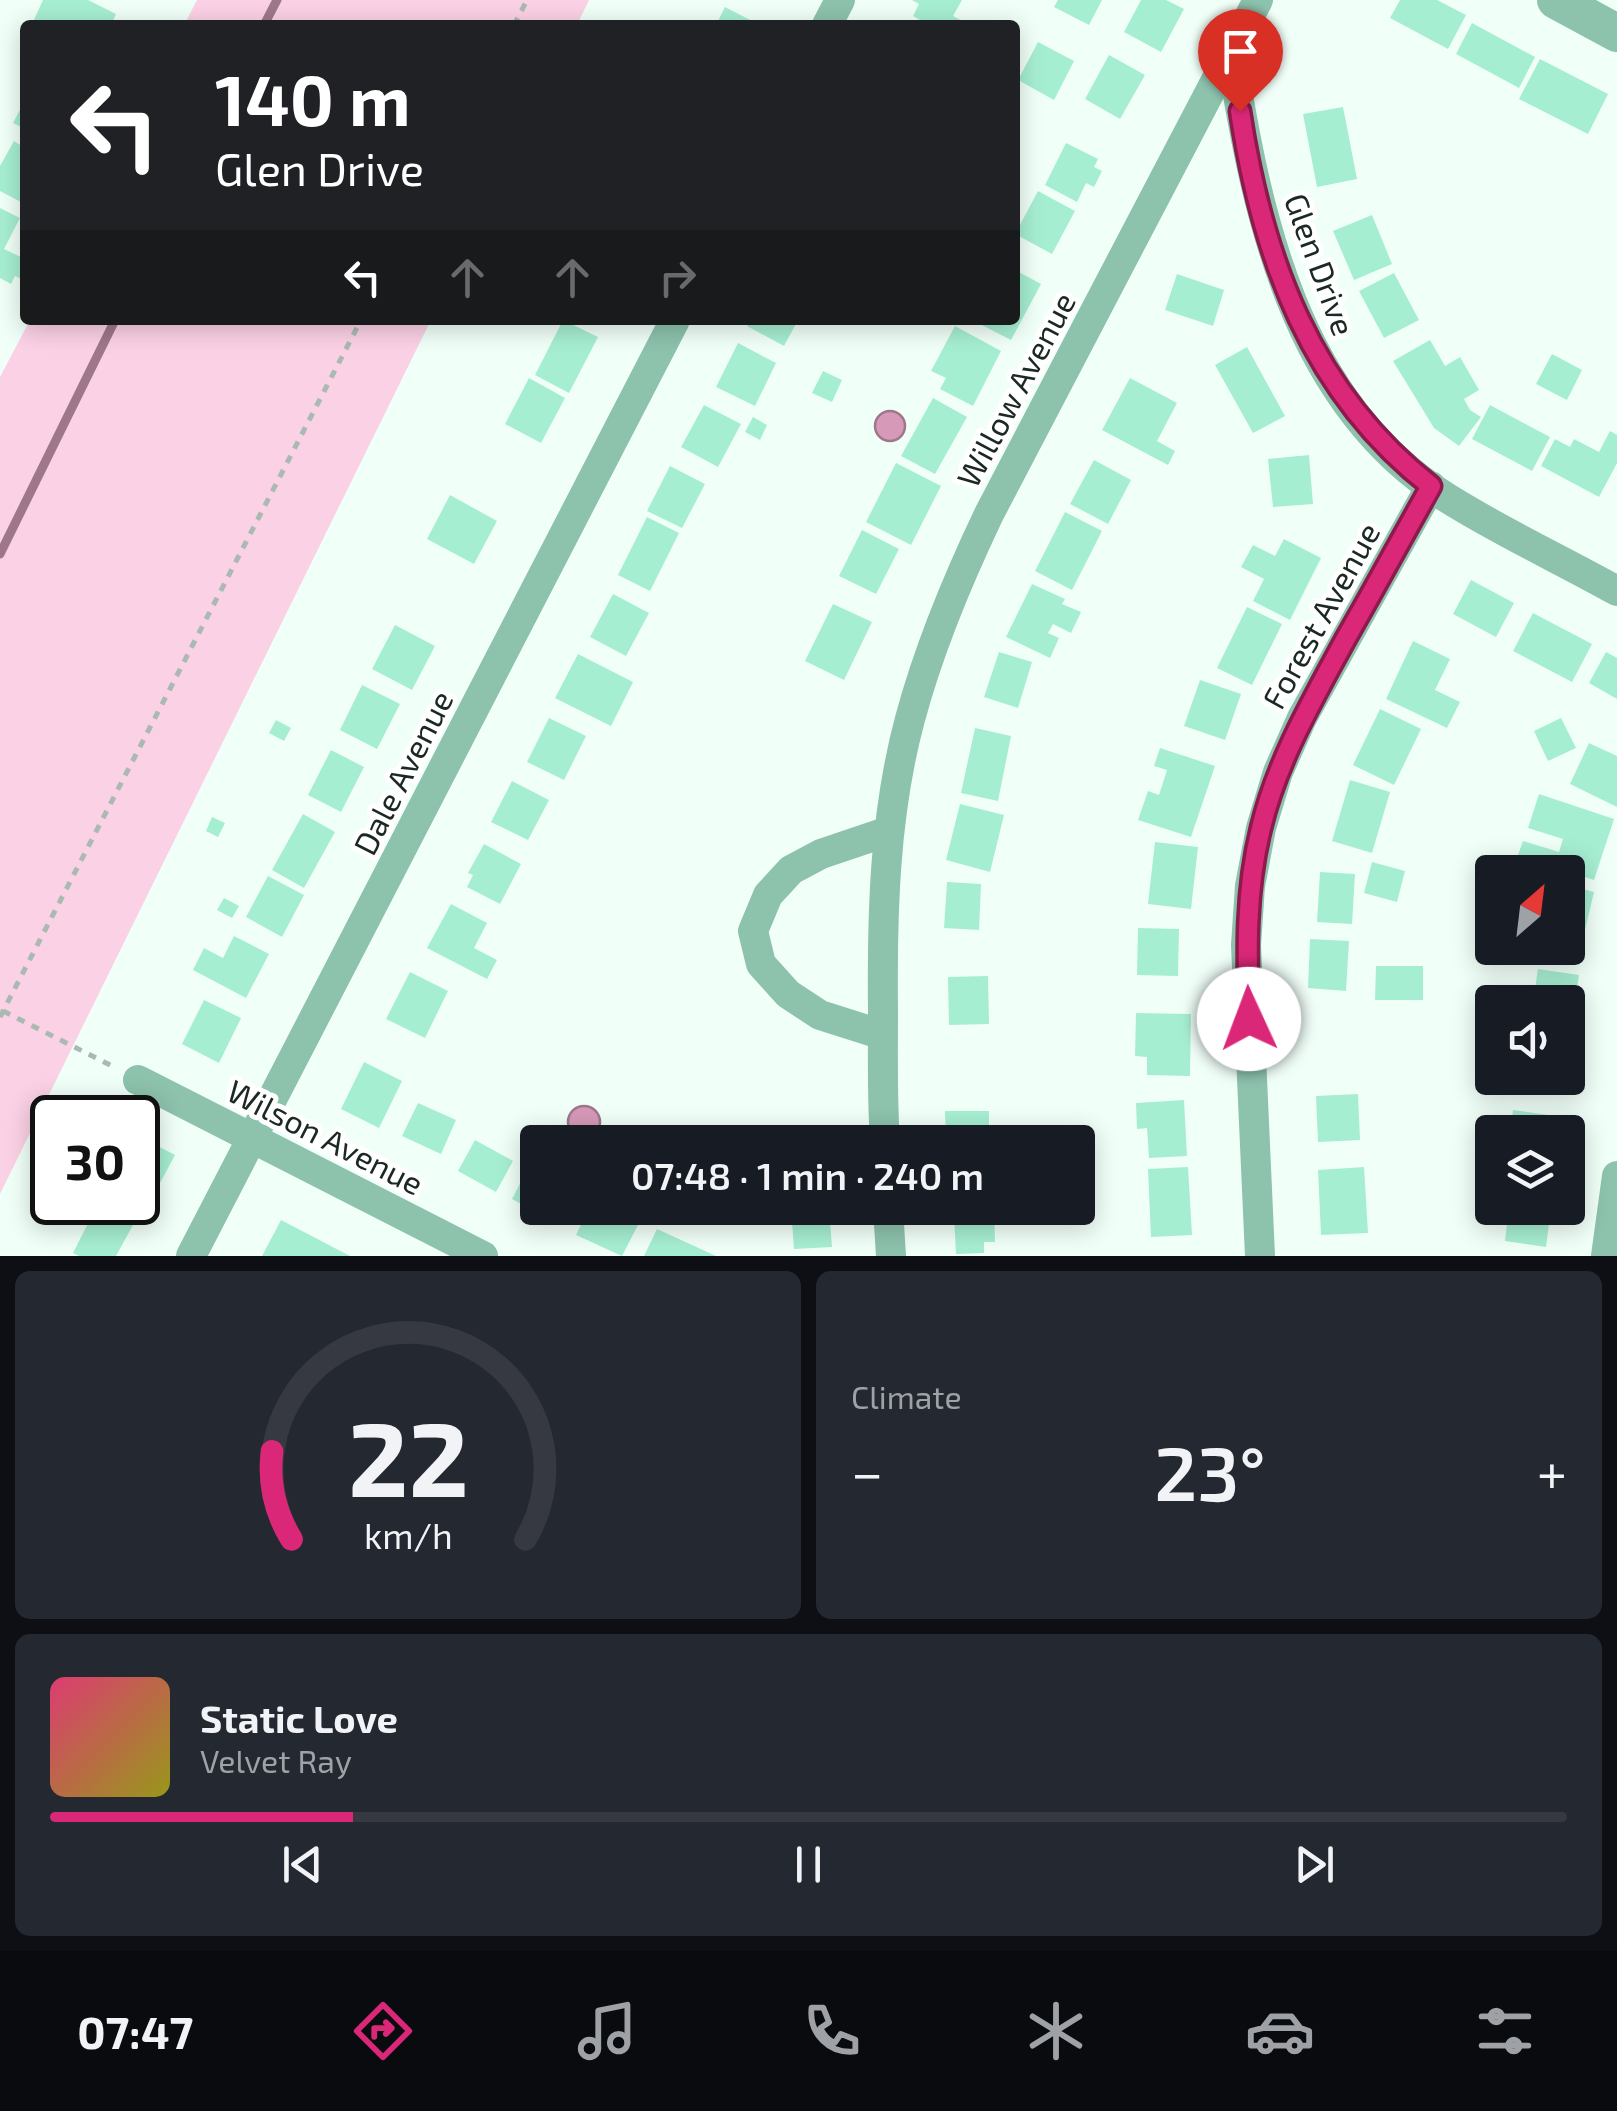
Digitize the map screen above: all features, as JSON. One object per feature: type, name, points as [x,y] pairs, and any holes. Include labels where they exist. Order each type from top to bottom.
[{"type":"street","name":"Willow Avenue","points":[[885,1125],[884,877],[908,723],[931,647],[960,574],[1258,0]]},
{"type":"street","points":[[1556,0],[1617,33]]},
{"type":"street","name":"Glen Drive","points":[[1231,52],[1244,140],[1263,218],[1300,322],[1340,395],[1376,438],[1431,486],[1617,591]]},
{"type":"street","name":"Dale Avenue","points":[[191,1256],[672,325]]},
{"type":"street","name":"Forest Avenue","points":[[1260,1256],[1246,945],[1250,886],[1261,828],[1278,772],[1302,718],[1431,486]]},
{"type":"street","points":[[883,1035],[820,1015],[788,994],[761,964],[753,931],[768,895],[790,870],[821,854],[889,831]]},
{"type":"street","name":"Wilson Avenue","points":[[138,1080],[482,1256]]},
{"type":"street","points":[[1606,1256],[1617,1176]]},
{"type":"street","points":[[889,1225],[891,1256]]},
{"type":"path","points":[[138,1080],[1,1014],[359,325]]},
{"type":"shaded area","points":[[197,0],[589,0],[579,20],[187,20]]},
{"type":"shaded area","points":[[27,325],[429,325],[49,1095],[30,1095],[30,1133],[0,1194],[0,377]]},
{"type":"shaded area","points":[[890,411],[901,415],[905,426],[901,437],[890,441],[879,437],[875,426],[879,415]]},
{"type":"shaded area","points":[[578,1107],[590,1107],[599,1116],[600,1125],[568,1125],[569,1116]]},
{"type":"building","points":[[43,0],[88,0],[116,14],[113,20],[34,20]]},
{"type":"building","points":[[912,0],[962,0],[953,16],[960,20],[920,20],[913,16],[919,4]]},
{"type":"building","points":[[1058,0],[1102,0],[1089,25],[1054,7]]},
{"type":"building","points":[[1141,0],[1166,0],[1184,9],[1161,52],[1124,32]]},
{"type":"building","points":[[1400,0],[1437,0],[1466,15],[1448,49],[1390,18]]},
{"type":"building","points":[[725,7],[750,20],[718,20]]},
{"type":"building","points":[[1472,23],[1535,57],[1519,88],[1456,54]]},
{"type":"building","points":[[1038,42],[1074,61],[1054,100],[1020,81]]},
{"type":"building","points":[[1109,55],[1145,75],[1120,119],[1085,99]]},
{"type":"building","points":[[1540,59],[1608,94],[1588,134],[1519,99]]},
{"type":"building","points":[[1343,107],[1357,179],[1317,187],[1303,114]]},
{"type":"building","points":[[14,141],[20,145],[20,201],[0,191],[0,166]]},
{"type":"building","points":[[1066,143],[1098,159],[1094,167],[1102,171],[1094,187],[1086,183],[1077,202],[1045,185]]},
{"type":"building","points":[[1038,191],[1075,211],[1052,254],[1020,237],[1020,225]]},
{"type":"building","points":[[0,208],[20,218],[4,249],[20,257],[20,278],[15,276],[11,284],[0,278]]},
{"type":"building","points":[[1372,215],[1392,264],[1354,280],[1333,231]]},
{"type":"building","points":[[1020,273],[1041,284],[1020,323]]},
{"type":"building","points":[[1394,273],[1419,320],[1384,338],[1359,291]]},
{"type":"building","points":[[1177,274],[1224,290],[1213,326],[1165,310]]},
{"type":"building","points":[[560,325],[573,325],[598,337],[569,393],[535,375]]},
{"type":"building","points":[[748,325],[795,325],[784,346]]},
{"type":"building","points":[[982,325],[1019,325],[1011,340]]},
{"type":"building","points":[[955,326],[1001,351],[973,406],[940,389],[946,378],[931,371]]},
{"type":"building","points":[[1430,340],[1445,366],[1460,357],[1479,390],[1464,399],[1470,410],[1481,417],[1459,446],[1434,428],[1393,361]]},
{"type":"building","points":[[738,343],[776,363],[755,406],[716,387]]},
{"type":"building","points":[[1247,347],[1285,416],[1253,433],[1215,365]]},
{"type":"building","points":[[1552,354],[1582,370],[1567,400],[1536,384]]},
{"type":"building","points":[[823,371],[842,380],[832,402],[812,393]]},
{"type":"building","points":[[529,378],[565,398],[541,443],[505,424]]},
{"type":"building","points":[[1130,378],[1177,403],[1157,441],[1175,451],[1168,465],[1102,430]]},
{"type":"building","points":[[933,398],[967,417],[935,474],[901,456]]},
{"type":"building","points":[[704,405],[741,424],[718,467],[681,447]]},
{"type":"building","points":[[1490,405],[1550,437],[1532,471],[1472,439]]},
{"type":"building","points":[[753,417],[767,425],[760,440],[745,432]]},
{"type":"building","points":[[1610,431],[1617,435],[1617,463],[1599,497],[1541,466],[1555,439],[1570,447],[1574,439],[1599,452]]},
{"type":"building","points":[[1309,455],[1313,504],[1273,507],[1268,459]]},
{"type":"building","points":[[1094,460],[1131,480],[1108,524],[1070,504]]},
{"type":"building","points":[[896,463],[941,486],[911,545],[866,522]]},
{"type":"building","points":[[670,466],[705,484],[682,528],[647,511]]},
{"type":"building","points":[[450,495],[497,521],[474,564],[427,539]]},
{"type":"building","points":[[1065,512],[1102,531],[1072,590],[1035,571]]},
{"type":"building","points":[[647,517],[679,533],[650,591],[618,575]]},
{"type":"building","points":[[862,530],[899,549],[876,594],[839,576]]},
{"type":"building","points":[[1284,539],[1321,558],[1290,620],[1253,601],[1264,579],[1241,567],[1253,545],[1275,556]]},
{"type":"building","points":[[1471,580],[1514,603],[1496,637],[1453,614]]},
{"type":"building","points":[[1032,584],[1065,599],[1062,604],[1081,612],[1071,633],[1053,624],[1048,633],[1059,638],[1050,658],[1006,637]]},
{"type":"building","points":[[613,594],[649,613],[626,656],[590,637]]},
{"type":"building","points":[[833,604],[872,622],[844,680],[805,661]]},
{"type":"building","points":[[1247,607],[1282,624],[1252,685],[1217,668]]},
{"type":"building","points":[[1533,613],[1592,644],[1572,682],[1513,651]]},
{"type":"building","points":[[395,625],[435,646],[412,690],[372,669]]},
{"type":"building","points":[[1413,641],[1450,659],[1435,690],[1460,702],[1447,728],[1386,699]]},
{"type":"building","points":[[999,652],[1032,662],[1018,708],[984,697]]},
{"type":"building","points":[[1606,652],[1617,658],[1617,699],[1589,683]]},
{"type":"building","points":[[578,654],[633,682],[611,726],[555,698]]},
{"type":"building","points":[[1200,680],[1241,694],[1225,740],[1184,726]]},
{"type":"building","points":[[362,685],[400,704],[377,749],[340,730]]},
{"type":"building","points":[[1380,709],[1421,729],[1394,785],[1353,765]]},
{"type":"building","points":[[549,718],[586,736],[564,780],[527,762]]},
{"type":"building","points":[[1561,718],[1576,748],[1548,761],[1534,731]]},
{"type":"building","points":[[276,720],[291,728],[284,741],[269,733]]},
{"type":"building","points":[[975,728],[1011,736],[998,801],[961,793]]},
{"type":"building","points":[[1589,743],[1617,756],[1617,807],[1570,784]]},
{"type":"building","points":[[1160,748],[1215,766],[1191,837],[1138,820],[1148,791],[1159,795],[1167,770],[1154,766]]},
{"type":"building","points":[[331,750],[364,767],[341,812],[308,795]]},
{"type":"building","points":[[1350,780],[1390,792],[1372,853],[1332,841]]},
{"type":"building","points":[[512,781],[549,800],[528,840],[491,822]]},
{"type":"building","points":[[1539,794],[1614,819],[1594,880],[1585,877],[1585,855],[1518,855],[1523,841],[1559,852],[1563,839],[1528,828]]},
{"type":"building","points":[[960,804],[1004,815],[990,872],[946,860]]},
{"type":"building","points":[[303,814],[335,832],[304,888],[272,870]]},
{"type":"building","points":[[212,817],[225,823],[218,837],[206,831]]},
{"type":"building","points":[[1155,842],[1198,847],[1191,909],[1148,904]]},
{"type":"building","points":[[484,844],[521,864],[500,904],[467,887],[473,875],[468,873]]},
{"type":"building","points":[[1372,862],[1405,871],[1397,902],[1364,893]]},
{"type":"building","points":[[1320,872],[1355,874],[1352,924],[1317,922]]},
{"type":"building","points":[[268,876],[304,895],[282,937],[246,917]]},
{"type":"building","points":[[947,882],[981,884],[979,930],[944,928]]},
{"type":"building","points":[[1585,890],[1594,892],[1585,930]]},
{"type":"building","points":[[224,898],[239,906],[232,918],[217,910]]},
{"type":"building","points":[[451,904],[487,923],[474,948],[497,960],[487,979],[427,948]]},
{"type":"building","points":[[1138,928],[1179,929],[1178,976],[1137,975]]},
{"type":"building","points":[[234,936],[269,954],[246,998],[193,970],[204,948],[223,958]]},
{"type":"building","points":[[1310,939],[1349,941],[1346,991],[1308,988]]},
{"type":"building","points":[[1376,966],[1423,966],[1423,1000],[1375,1000]]},
{"type":"building","points":[[1538,969],[1579,975],[1577,985],[1536,985]]},
{"type":"building","points":[[410,972],[448,991],[425,1038],[386,1019]]},
{"type":"building","points":[[988,976],[989,1024],[949,1025],[948,977]]},
{"type":"building","points":[[204,1000],[241,1018],[219,1063],[182,1044]]},
{"type":"building","points":[[1136,1013],[1191,1014],[1190,1076],[1147,1075],[1147,1057],[1135,1056]]},
{"type":"building","points":[[364,1062],[402,1081],[379,1128],[341,1109]]},
{"type":"building","points":[[1358,1094],[1360,1140],[1318,1142],[1316,1096]]},
{"type":"building","points":[[1184,1100],[1187,1156],[1149,1158],[1147,1128],[1137,1129],[1136,1103]]},
{"type":"building","points":[[418,1103],[456,1120],[441,1154],[402,1136]]},
{"type":"building","points":[[1513,1110],[1549,1115],[1512,1115]]},
{"type":"building","points":[[945,1111],[989,1111],[989,1125],[945,1125]]},
{"type":"building","points":[[475,1140],[513,1161],[496,1192],[458,1171]]},
{"type":"building","points":[[160,1147],[175,1155],[160,1183]]},
{"type":"building","points":[[1188,1167],[1192,1235],[1151,1237],[1148,1169]]},
{"type":"building","points":[[1364,1167],[1368,1233],[1321,1235],[1318,1170]]},
{"type":"building","points":[[520,1183],[520,1203],[512,1199]]},
{"type":"building","points":[[281,1220],[350,1256],[262,1256]]},
{"type":"building","points":[[87,1225],[133,1225],[116,1256],[73,1253]]},
{"type":"building","points":[[581,1225],[638,1225],[622,1256],[576,1235]]},
{"type":"building","points":[[792,1225],[830,1225],[832,1247],[794,1249]]},
{"type":"building","points":[[954,1225],[994,1225],[995,1242],[984,1242],[984,1253],[956,1254]]},
{"type":"building","points":[[1507,1225],[1549,1225],[1546,1247],[1505,1241]]},
{"type":"building","points":[[657,1229],[716,1256],[644,1256]]},
{"type":"waterway","points":[[267,20],[277,0]]},
{"type":"waterway","points":[[0,554],[113,325]]},
{"type":"route","points":[[1240,111],[1263,218],[1293,306],[1315,354],[1340,395],[1376,438],[1431,486],[1302,718],[1278,772],[1261,828],[1250,886],[1246,945],[1249,1019]]}]
